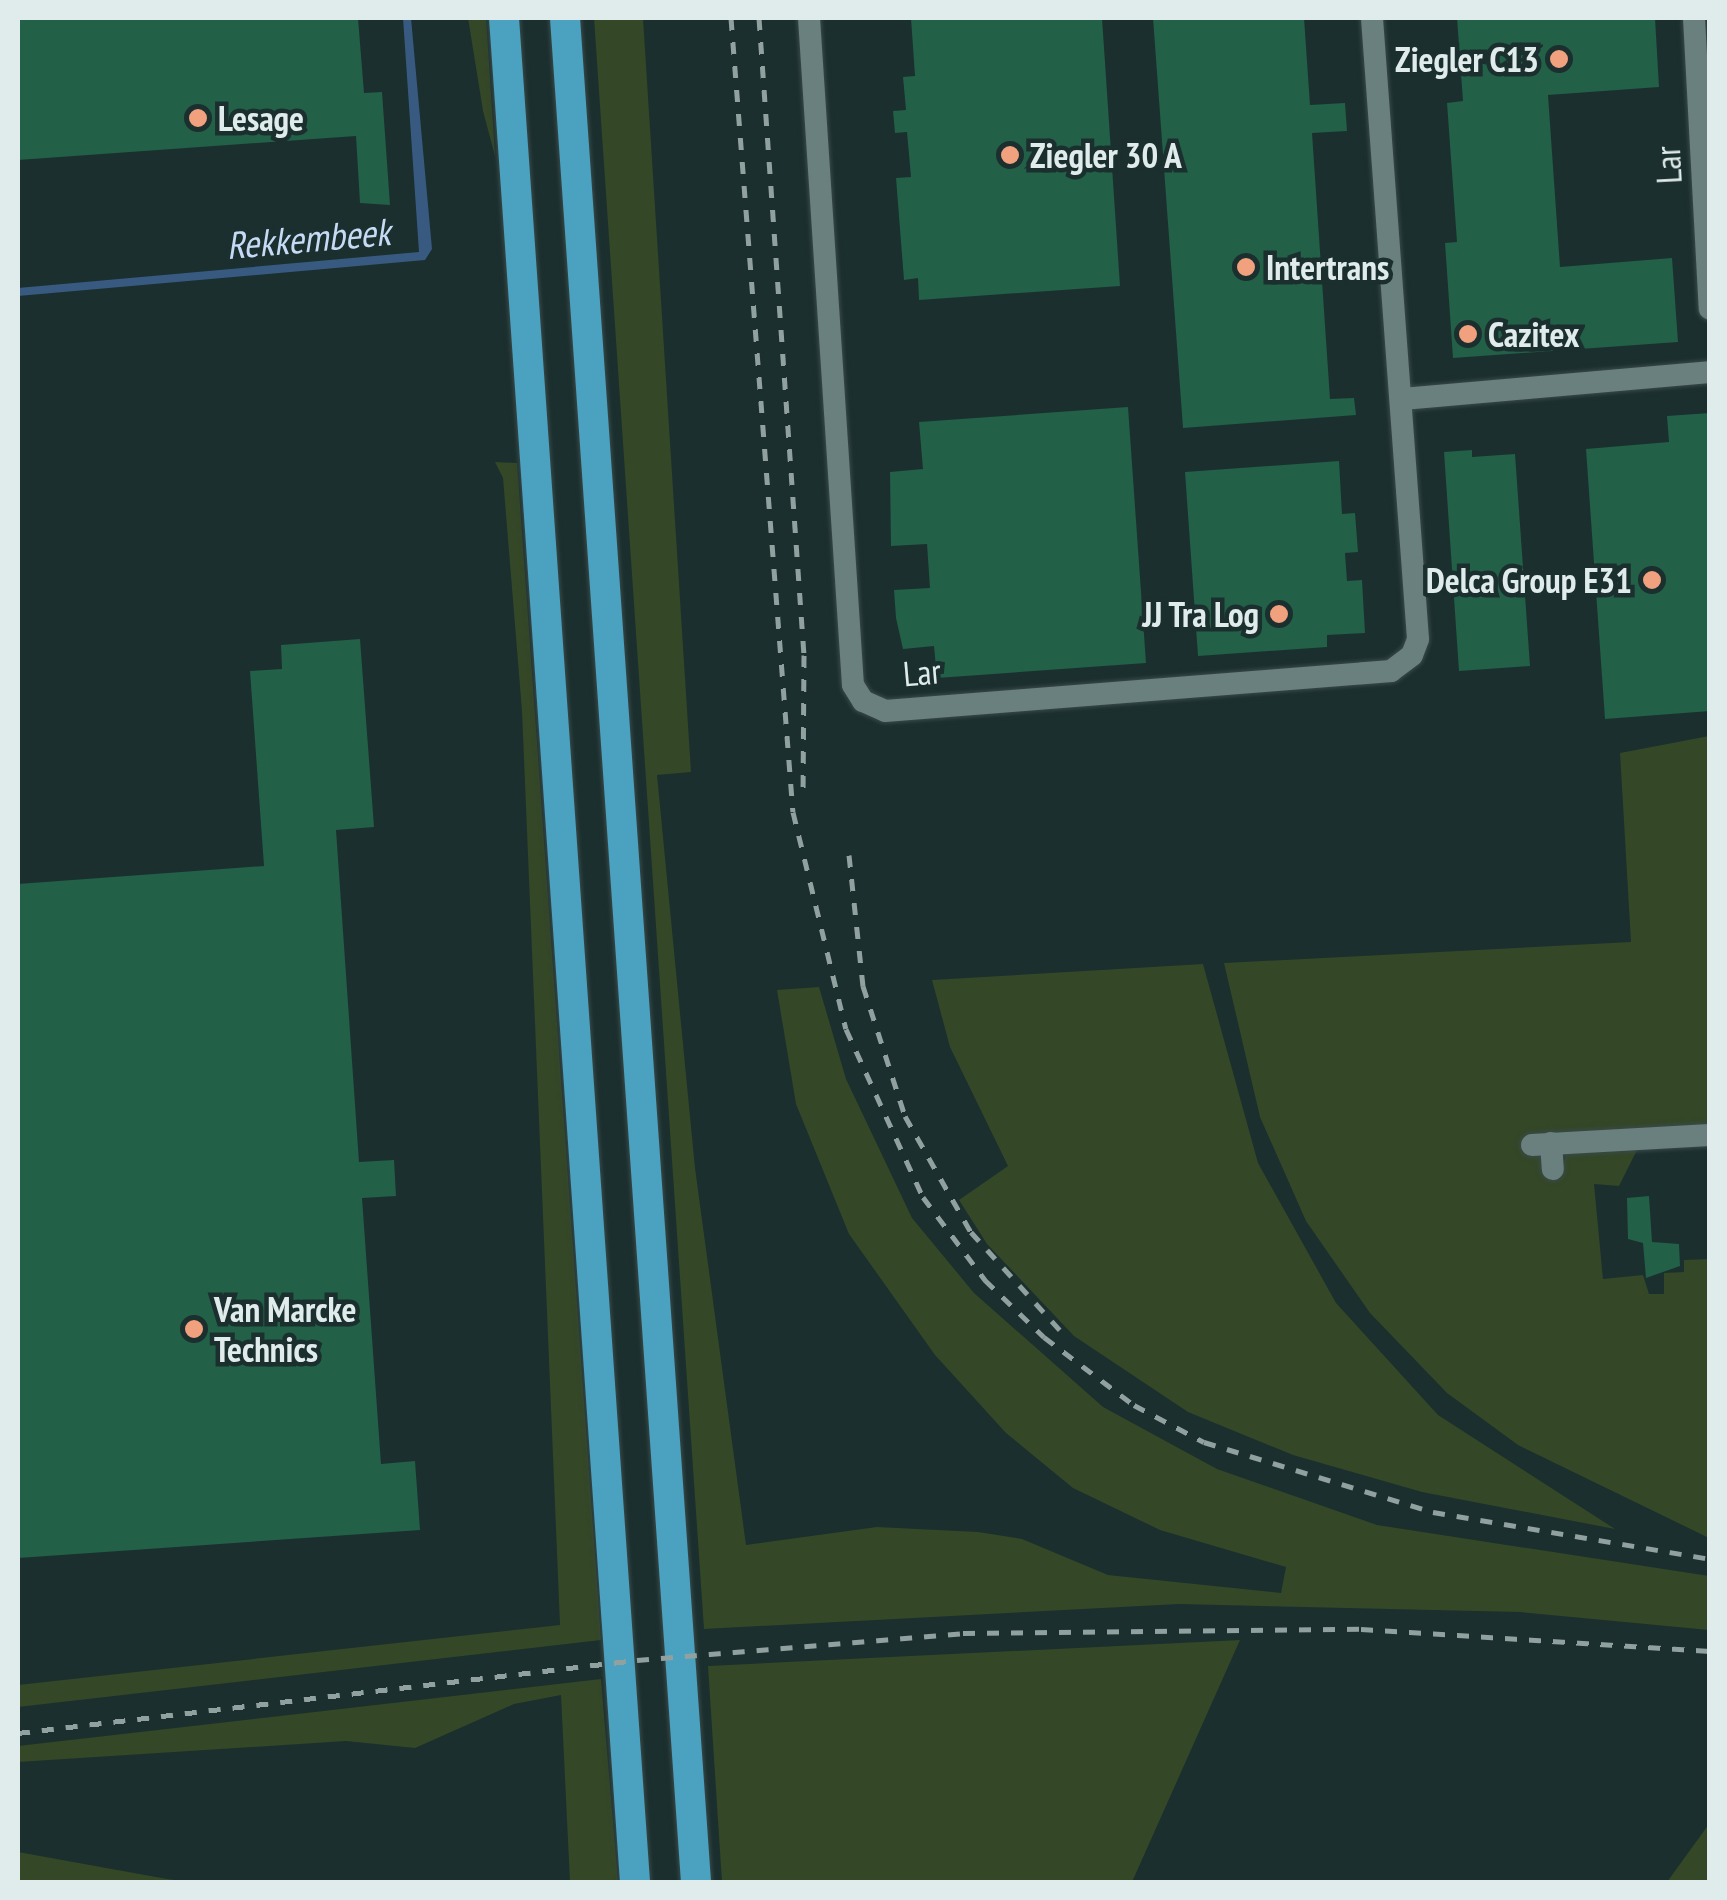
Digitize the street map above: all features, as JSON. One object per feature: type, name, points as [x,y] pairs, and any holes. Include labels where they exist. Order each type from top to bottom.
[{"type":"highway","points":[[504,18],[634,1882]]},
{"type":"highway","points":[[565,18],[696,1882]]},
{"type":"street","name":"Lar","points":[[810,18],[853,685],[863,702],[884,711],[1403,666],[1418,639],[1372,18]]},
{"type":"street","name":"Lar","points":[[1694,18],[1710,310]]},
{"type":"street","points":[[1402,399],[1710,372]]},
{"type":"street","points":[[1552,1169],[1542,1144],[1710,1134]]},
{"type":"green space","points":[[468,18],[486,18],[495,156],[483,111]]},
{"type":"green space","points":[[594,18],[643,18],[691,772],[657,775],[695,1168],[746,1545],[877,1527],[978,1532],[1022,1539],[1108,1575],[1281,1593],[1286,1567],[1160,1530],[1073,1488],[1006,1433],[935,1355],[849,1234],[796,1104],[777,990],[819,987],[846,1079],[912,1218],[974,1293],[1103,1407],[1217,1469],[1377,1525],[1709,1576],[1709,1630],[1520,1612],[1179,1604],[704,1629]]},
{"type":"green space","points":[[495,462],[517,463],[601,1640],[18,1707],[18,1685],[560,1625],[522,711],[503,478]]},
{"type":"green space","points":[[1709,736],[1709,1128],[1538,1154],[1560,1177],[1567,1150],[1640,1144],[1619,1186],[1594,1184],[1603,1279],[1643,1275],[1649,1294],[1664,1294],[1664,1273],[1684,1272],[1684,1260],[1709,1259],[1709,1538],[1518,1445],[1447,1393],[1370,1313],[1306,1221],[1260,1117],[1224,963],[1631,942],[1620,753]]},
{"type":"green space","points":[[1203,964],[1258,1163],[1336,1303],[1438,1415],[1615,1529],[1422,1492],[1293,1455],[1188,1412],[1074,1336],[987,1244],[959,1200],[1008,1166],[950,1047],[932,980]]},
{"type":"green space","points":[[1240,1640],[1132,1882],[722,1882],[708,1666]]},
{"type":"green space","points":[[601,1679],[618,1882],[570,1882],[561,1695],[514,1704],[415,1748],[346,1741],[18,1762],[18,1746]]},
{"type":"green space","points":[[1709,1824],[1709,1882],[1667,1882]]},
{"type":"green space","points":[[18,1852],[167,1879],[190,1882],[18,1882]]},
{"type":"water","points":[[403,18],[411,18],[432,249],[425,260],[18,296],[18,288],[419,252]]},
{"type":"building","name":"Lesage","points":[[18,18],[358,18],[364,93],[382,92],[390,205],[360,203],[356,136],[18,160]]},
{"type":"building","name":"Ziegler 30 A","points":[[911,18],[1102,18],[1120,286],[919,300],[918,278],[904,280],[896,178],[911,177],[907,132],[895,133],[893,111],[906,110],[903,77],[915,76]]},
{"type":"building","name":"Intertrans","points":[[1153,18],[1304,18],[1310,105],[1345,103],[1347,131],[1312,133],[1330,399],[1354,398],[1356,415],[1183,428]]},
{"type":"building","points":[[1457,18],[1655,18],[1659,87],[1548,95],[1560,267],[1672,258],[1678,342],[1453,358],[1445,243],[1457,242],[1447,103],[1463,101]]},
{"type":"building","points":[[1128,407],[1146,663],[937,678],[934,646],[903,649],[894,590],[930,588],[927,544],[891,546],[890,472],[923,469],[919,422]]},
{"type":"building","name":"Delca Group E31","points":[[1710,413],[1710,711],[1605,719],[1586,449],[1669,442],[1667,416]]},
{"type":"building","points":[[1472,450],[1472,457],[1515,454],[1530,666],[1459,671],[1444,452]]},
{"type":"building","points":[[1339,461],[1342,514],[1355,513],[1358,552],[1345,553],[1347,581],[1362,580],[1365,633],[1327,635],[1327,647],[1198,656],[1185,472]]},
{"type":"building","name":"Van Marcke Technics","points":[[360,639],[374,827],[336,830],[359,1162],[394,1160],[396,1196],[362,1198],[381,1464],[415,1461],[420,1530],[18,1558],[18,884],[264,866],[250,671],[282,669],[281,645]]},
{"type":"building","points":[[1649,1196],[1652,1242],[1679,1244],[1680,1266],[1646,1278],[1643,1243],[1628,1239],[1627,1198]]},
{"type":"railway","points":[[731,18],[793,812],[846,1029],[923,1197],[985,1280],[1044,1337],[1134,1405],[1204,1442],[1433,1512],[1710,1559]]},
{"type":"railway","points":[[759,18],[804,655],[803,797]]},
{"type":"railway","points":[[849,855],[863,986],[905,1116],[971,1232],[1068,1339]]},
{"type":"railway","points":[[18,1733],[637,1660],[963,1633],[1361,1629],[1710,1651]]},
{"type":"place","name":"Ziegler C13","points":[[1559,59]]},
{"type":"place","name":"Lesage","points":[[198,118]]},
{"type":"place","name":"Ziegler 30 A","points":[[1010,155]]},
{"type":"place","name":"Intertrans","points":[[1246,267]]},
{"type":"place","name":"Cazitex","points":[[1468,334]]},
{"type":"place","name":"Delca Group E31","points":[[1652,580]]},
{"type":"place","name":"JJ Tra Log","points":[[1279,614]]},
{"type":"place","name":"Van Marcke Technics","points":[[194,1329]]},
{"type":"water label","name":"Rekkembeek","points":[[308,238]]}]
